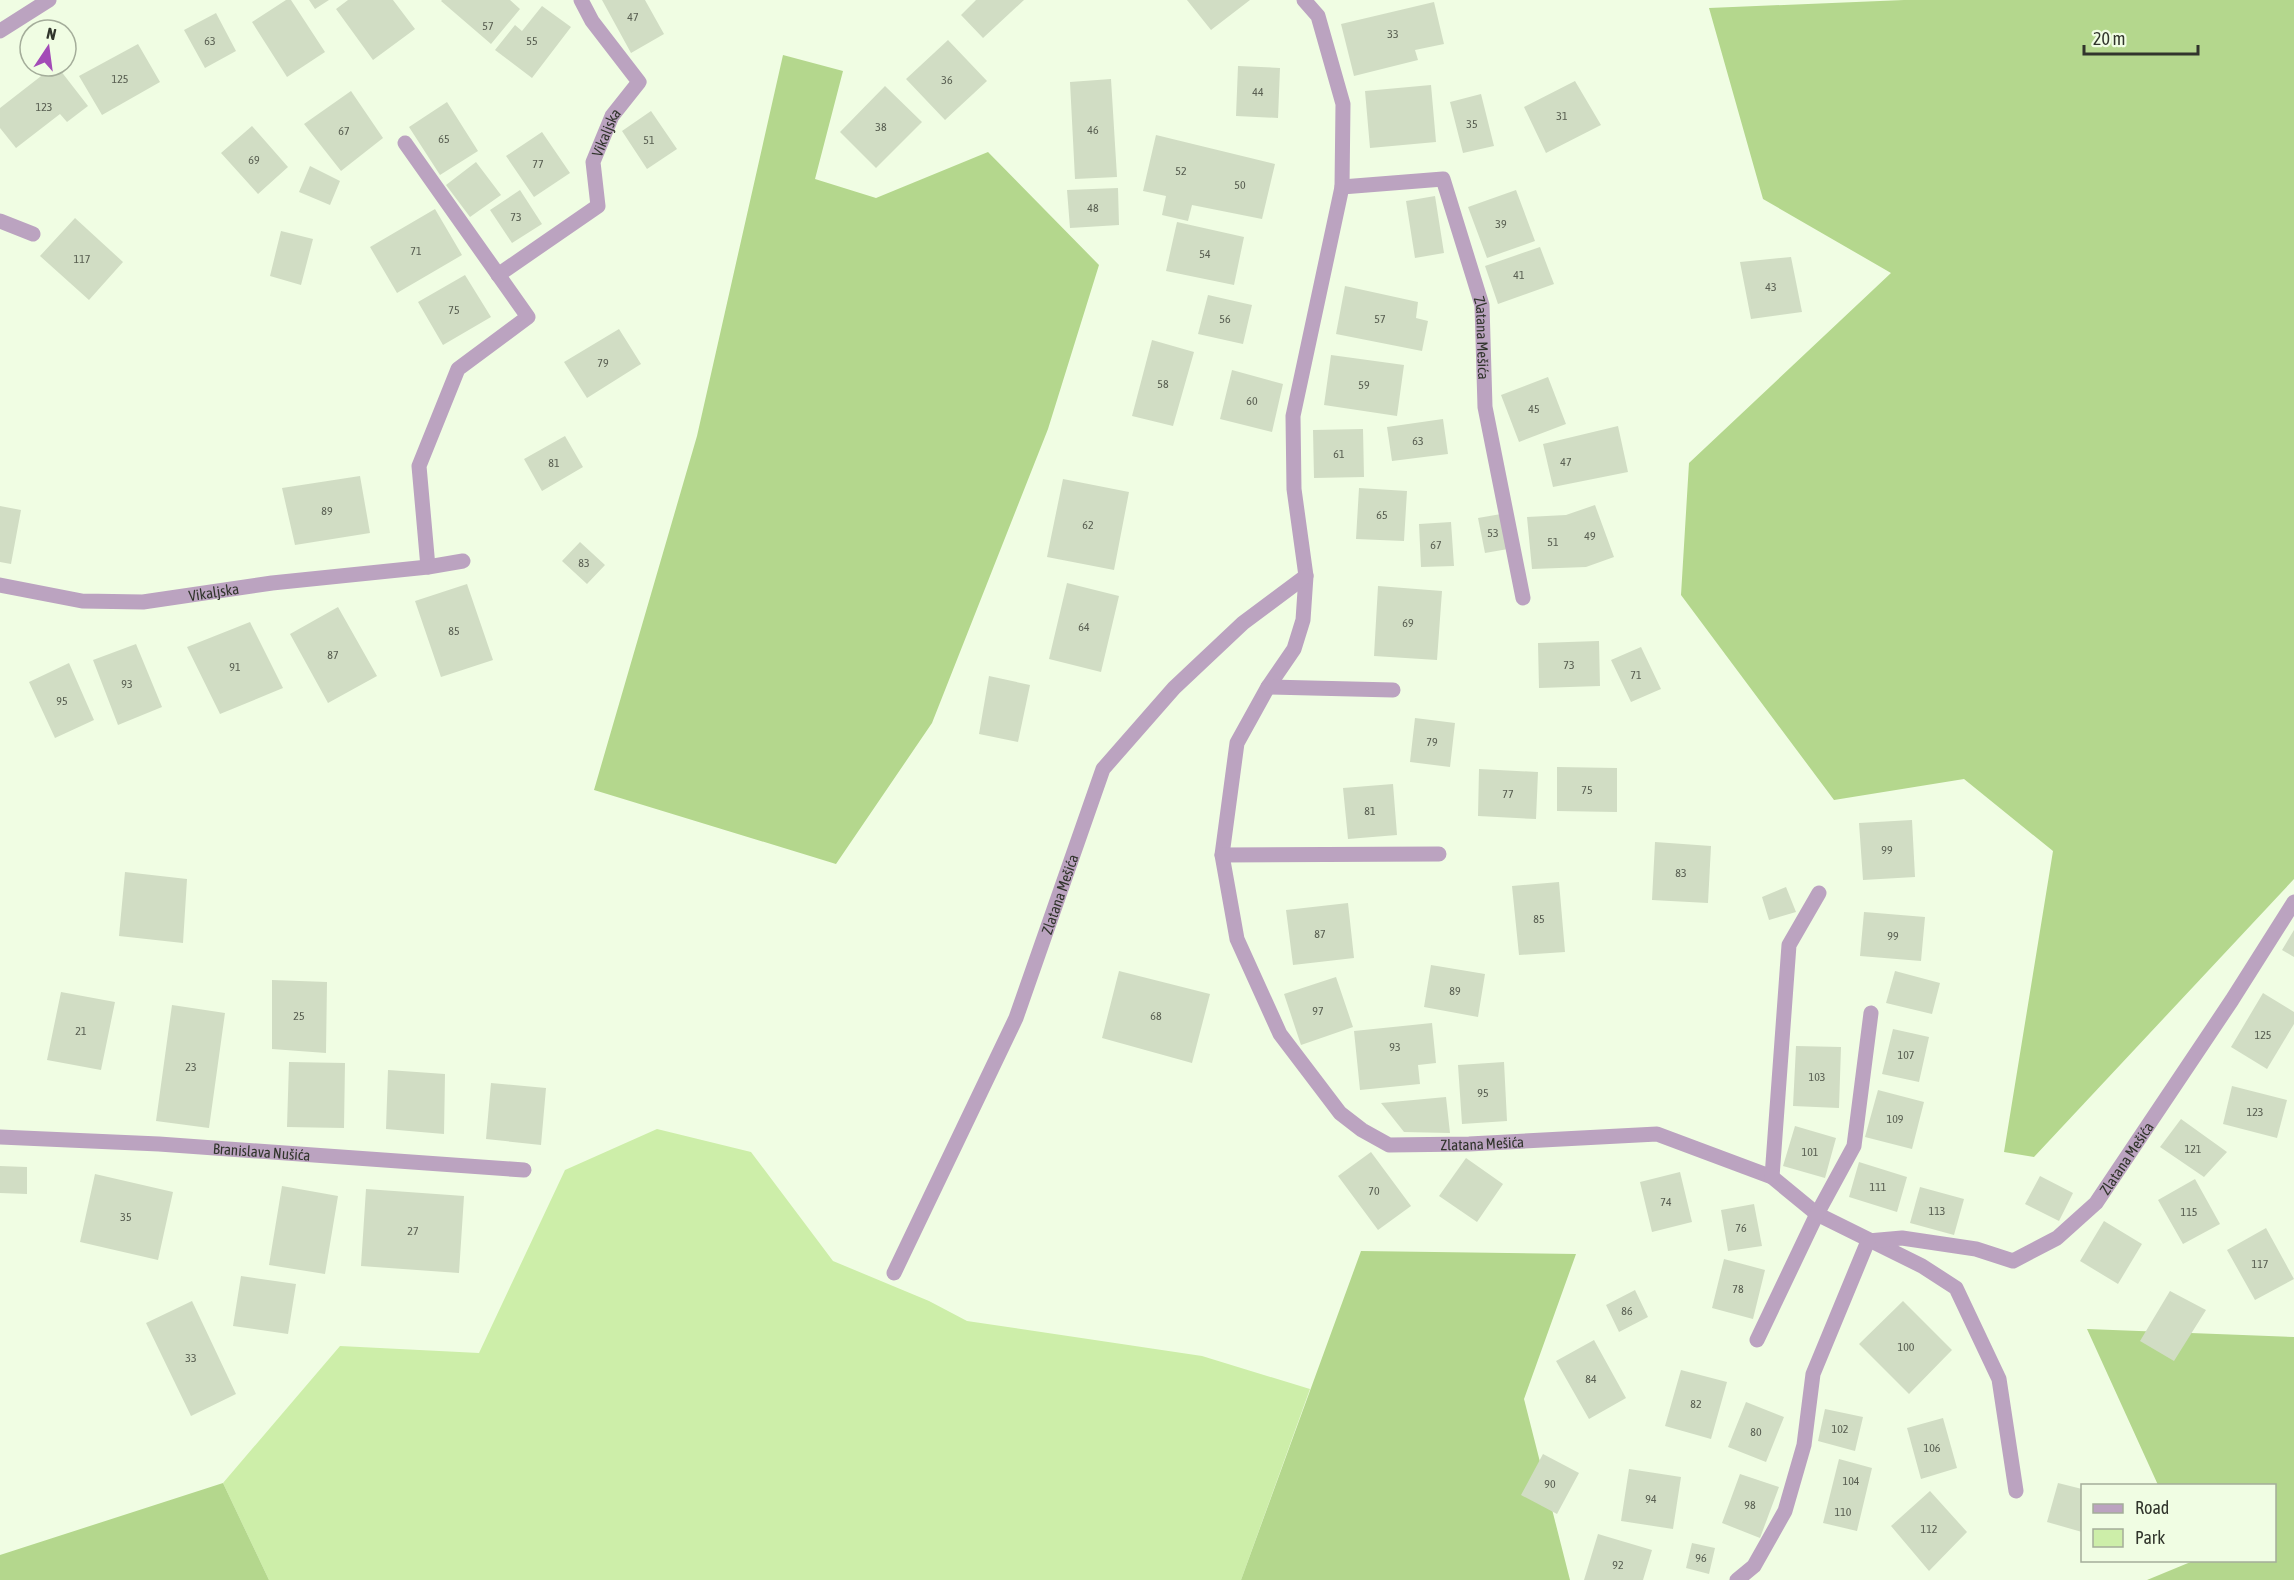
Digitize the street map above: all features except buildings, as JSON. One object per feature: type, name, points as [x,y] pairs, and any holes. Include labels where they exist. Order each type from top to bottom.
[{"type":"street","points":[[0,31],[49,0]]},
{"type":"street","name":"Vikaljska","points":[[498,275],[598,206],[593,162],[612,116],[639,82],[592,21],[581,0]]},
{"type":"street","name":"Zlatana Mešića","points":[[1304,0],[1318,16],[1343,104],[1342,187],[1293,416],[1294,489],[1306,576],[1303,620],[1294,649],[1268,687],[1237,743],[1222,855],[1237,939],[1280,1034],[1340,1113],[1362,1130],[1389,1145],[1469,1144],[1657,1134],[1772,1177],[1817,1214],[1923,1266],[1956,1288],[1999,1379],[2016,1491]]},
{"type":"street","points":[[405,143],[528,317],[458,369],[419,466],[428,567]]},
{"type":"street","name":"Zlatana Mešića","points":[[1342,187],[1443,179],[1482,305],[1485,407],[1523,598]]},
{"type":"street","points":[[0,221],[33,234]]},
{"type":"street","name":"Vikaljska","points":[[0,585],[82,601],[143,602],[272,583],[428,567],[463,561]]},
{"type":"street","name":"Zlatana Mešića","points":[[894,1273],[1016,1018],[1102,769],[1174,688],[1243,623],[1306,576]]},
{"type":"street","points":[[1268,687],[1392,690]]},
{"type":"street","points":[[1222,855],[1439,854]]},
{"type":"street","points":[[1772,1177],[1789,945],[1820,893]]},
{"type":"street","name":"Zlatana Mešića","points":[[1868,1241],[1902,1238],[1976,1249],[2013,1261],[2057,1238],[2096,1203],[2232,1000],[2294,902]]},
{"type":"street","points":[[1757,1340],[1817,1214],[1854,1146],[1871,1013]]},
{"type":"street","name":"Branislava Nušića","points":[[0,1137],[159,1144],[524,1170]]},
{"type":"street","points":[[1737,1580],[1754,1566],[1785,1511],[1804,1445],[1813,1374],[1868,1241]]},
{"type":"green space","points":[[1904,0],[2294,0],[2294,879],[2034,1157],[2004,1152],[2053,851],[1964,779],[1834,800],[1681,595],[1689,463],[1891,273],[1763,199],[1709,8]]},
{"type":"green space","points":[[783,55],[843,71],[815,179],[876,198],[988,152],[1099,265],[1048,429],[932,723],[836,864],[594,790],[697,436]]},
{"type":"green space","points":[[657,1129],[751,1152],[833,1261],[929,1301],[967,1321],[1202,1356],[1310,1389],[1241,1580],[269,1580],[223,1483],[340,1346],[479,1353],[565,1170]]},
{"type":"green space","points":[[1361,1251],[1576,1254],[1524,1399],[1570,1580],[1241,1580]]},
{"type":"green space","points":[[2087,1329],[2294,1337],[2294,1580],[2147,1580],[2191,1562],[2276,1562],[2276,1484],[2158,1484]]},
{"type":"green space","points":[[223,1483],[269,1580],[0,1580],[0,1555]]}]
